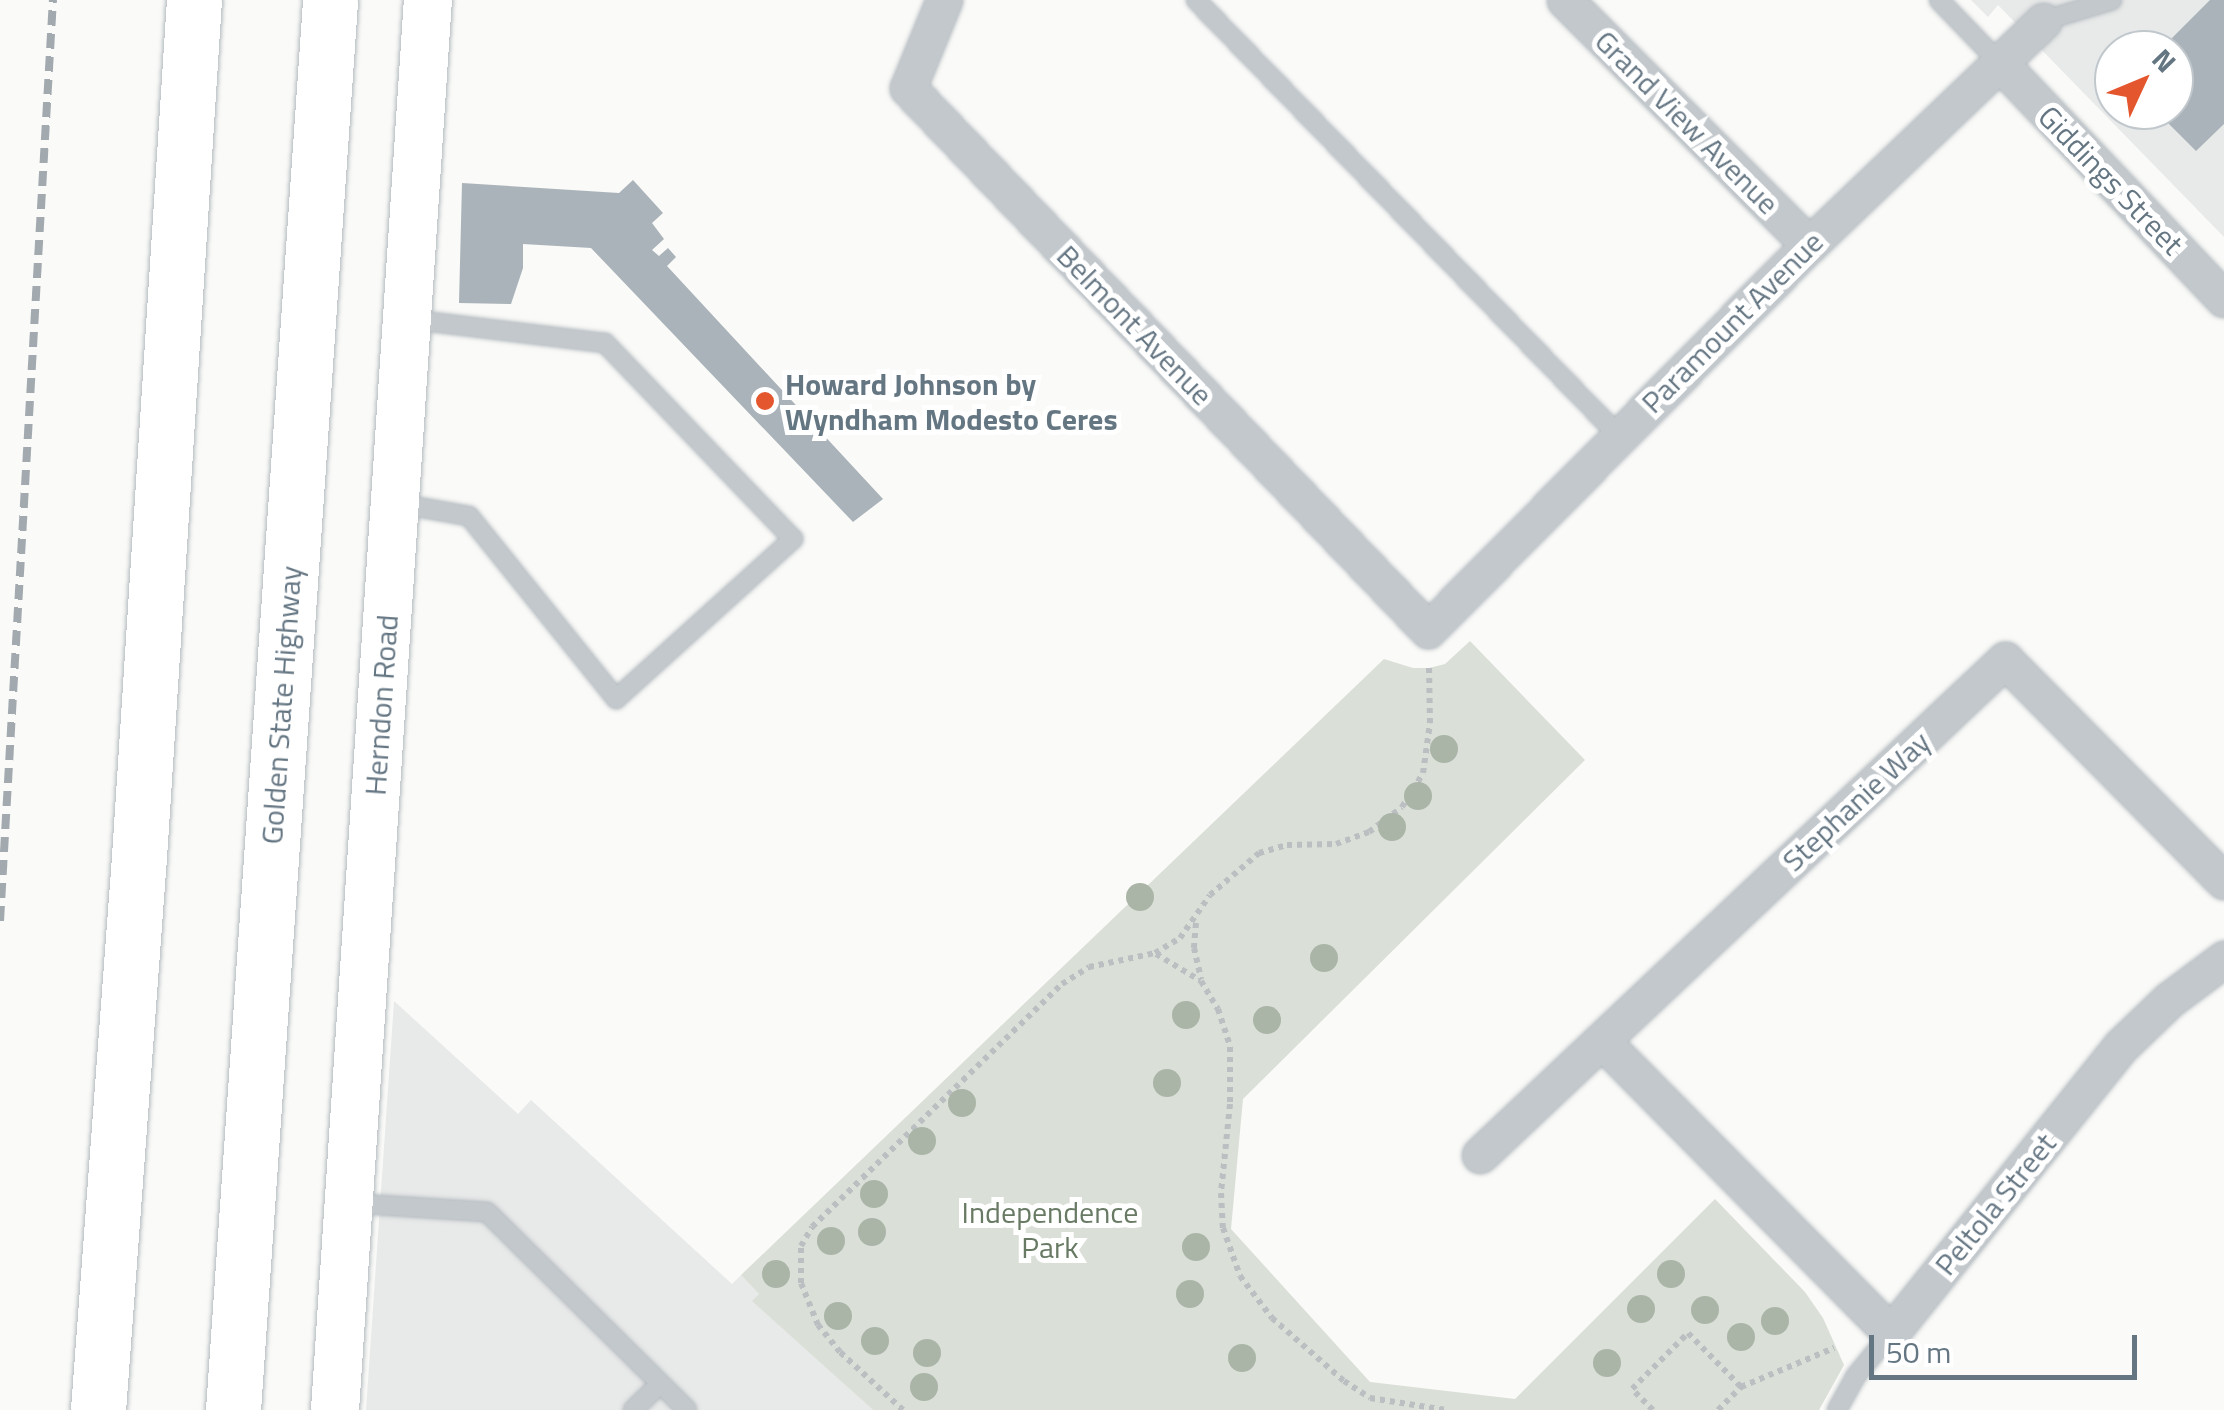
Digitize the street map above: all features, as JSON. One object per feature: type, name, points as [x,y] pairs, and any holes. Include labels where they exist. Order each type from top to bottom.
[{"type":"highway","points":[[98,1410],[194,0]]},
{"type":"highway","name":"Golden State Highway","points":[[233,1410],[330,0]]},
{"type":"street","name":"Herndon Road","points":[[335,1410],[428,0]]},
{"type":"street","name":"Belmont Avenue","points":[[944,0],[908,88],[1428,630]]},
{"type":"street","name":"Grand View Avenue","points":[[1565,0],[1809,244]]},
{"type":"street","name":"Paramount Avenue","points":[[1428,630],[1809,244],[2048,10]]},
{"type":"street","name":"Giddings Street","points":[[1998,61],[2224,299]]},
{"type":"street","name":"Stephanie Way","points":[[1480,1155],[2005,660],[2224,881]]},
{"type":"street","name":"Peltola Street","points":[[1890,1333],[2121,1046],[2169,1000],[2224,959]]},
{"type":"street","points":[[1602,1041],[1890,1333]]},
{"type":"lane","points":[[1196,0],[1620,436]]},
{"type":"lane","points":[[1939,0],[1998,61]]},
{"type":"lane","points":[[2048,10],[2112,0]]},
{"type":"lane","points":[[394,502],[469,516],[616,699],[793,539],[605,343],[407,319]]},
{"type":"lane","points":[[348,1203],[488,1212],[686,1410]]},
{"type":"lane","points":[[1837,1410],[1854,1376],[1890,1333]]},
{"type":"lane","points":[[633,1410],[660,1384]]},
{"type":"path","points":[[903,1410],[818,1325],[800,1283],[801,1246],[812,1227],[1062,984],[1089,968],[1155,953],[1180,938],[1196,921],[1210,895],[1258,853],[1286,845],[1336,844],[1369,832],[1402,808],[1424,773],[1430,723],[1429,668]]},
{"type":"path","points":[[1196,921],[1194,948],[1201,981],[1218,1010],[1230,1048],[1222,1211],[1223,1228],[1240,1276],[1272,1318],[1344,1381],[1370,1398],[1446,1410]]},
{"type":"path","points":[[1155,953],[1201,981]]},
{"type":"path","points":[[1653,1410],[1632,1389],[1688,1333],[1741,1387]]},
{"type":"path","points":[[1718,1410],[1741,1387],[1834,1348]]},
{"type":"shaded area","points":[[1971,0],[2224,0],[2224,237],[2120,130],[2194,130],[2194,30],[2094,30],[2094,104],[1998,5],[1988,17]]},
{"type":"shaded area","points":[[394,1001],[518,1114],[531,1100],[732,1284],[741,1275],[759,1294],[753,1301],[873,1410],[366,1410]]},
{"type":"green space","name":"Independence Park","points":[[1470,641],[1585,760],[1243,1099],[1231,1229],[1370,1382],[1515,1399],[1715,1199],[1805,1292],[1823,1318],[1844,1365],[1819,1410],[873,1410],[752,1301],[759,1294],[741,1275],[1384,659],[1413,668],[1429,668],[1445,664]]},
{"type":"building","points":[[2210,0],[2224,0],[2224,124],[2196,151],[2175,130],[2194,130],[2194,30],[2180,30]]},
{"type":"building","name":"Howard Johnson by Wyndham Modesto Ceres","points":[[633,180],[663,213],[652,223],[664,239],[652,250],[659,256],[668,248],[676,257],[667,266],[883,499],[853,522],[591,248],[523,244],[523,268],[511,304],[459,303],[462,183],[619,193]]},
{"type":"railway","points":[[0,921],[53,0]]},
{"type":"place","name":"Howard Johnson by Wyndham Modesto Ceres","points":[[765,401]]}]
